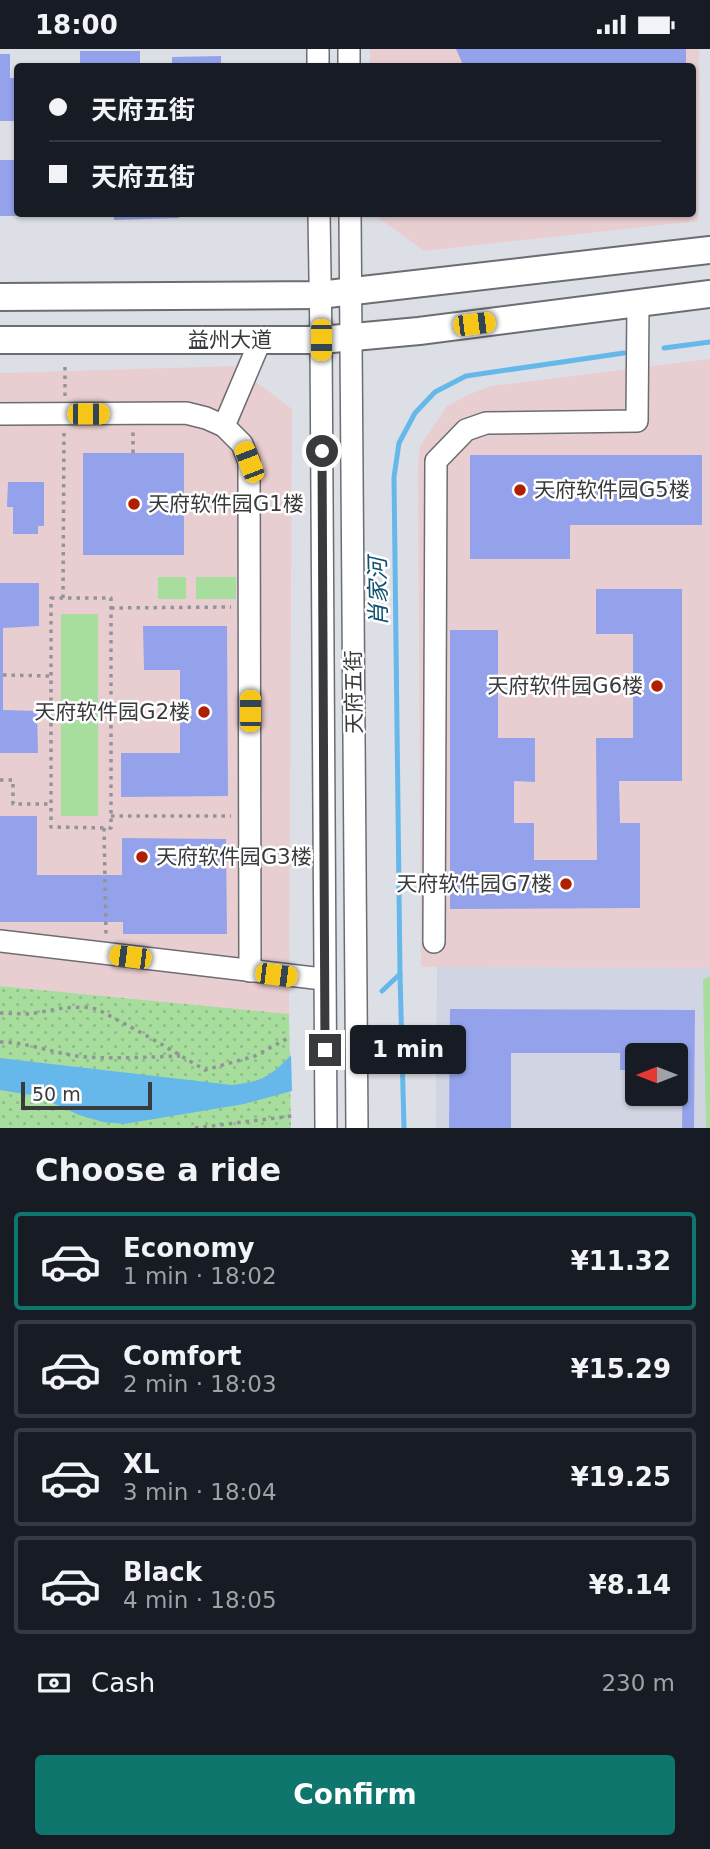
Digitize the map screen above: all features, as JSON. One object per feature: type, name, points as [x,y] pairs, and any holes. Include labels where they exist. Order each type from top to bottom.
[{"type":"main road","name":"益州大道","points":[[0,297],[319,295],[710,250]]},
{"type":"main road","name":"益州大道","points":[[0,340],[321,340],[419,331],[710,295]]},
{"type":"street","name":"天府五街","points":[[319,217],[326,1128]]},
{"type":"street","name":"天府五街","points":[[350,217],[357,1128]]},
{"type":"street","points":[[434,942],[436,461],[466,430],[486,423],[637,421],[638,304]]},
{"type":"street","points":[[224,426],[261,339]]},
{"type":"street","points":[[0,414],[186,413],[224,426],[242,444],[249,462],[250,971]]},
{"type":"street","points":[[0,941],[314,978]]},
{"type":"path","points":[[63,598],[65,367]]},
{"type":"path","points":[[51,598],[63,598],[111,598],[111,828],[51,827],[51,598]]},
{"type":"path","points":[[111,608],[249,607]]},
{"type":"path","points":[[3,675],[51,676]]},
{"type":"path","points":[[0,780],[13,780],[13,804],[51,804]]},
{"type":"path","points":[[111,816],[250,816]]},
{"type":"path","points":[[104,828],[106,954]]},
{"type":"path","points":[[0,1013],[30,1014],[84,1007],[97,1009],[205,1070],[254,1056],[290,1037]]},
{"type":"path","points":[[0,1042],[14,1042],[87,1057],[182,1056]]},
{"type":"path","points":[[195,1128],[292,1115]]},
{"type":"shaded area","points":[[370,49],[699,49],[698,221],[424,251],[377,217],[696,217],[696,63],[370,63]]},
{"type":"shaded area","points":[[710,359],[710,968],[421,967],[420,446],[447,406],[491,386]]},
{"type":"shaded area","points":[[235,366],[292,409],[289,1014],[0,986],[0,373]]},
{"type":"shaded area","points":[[437,967],[710,968],[710,1128],[436,1128]]},
{"type":"green space","points":[[158,577],[186,577],[186,599],[158,599]]},
{"type":"green space","points":[[196,577],[236,577],[236,599],[196,599]]},
{"type":"green space","points":[[61,614],[98,614],[98,816],[61,816]]},
{"type":"green space","points":[[710,976],[710,1128],[706,1128],[703,980]]},
{"type":"green space","points":[[0,986],[289,1014],[291,1128],[0,1128]]},
{"type":"water","points":[[291,1055],[292,1091],[244,1104],[124,1124],[103,1122],[79,1115],[37,1096],[0,1090],[0,1058],[232,1085],[265,1077]]},
{"type":"building","points":[[456,49],[686,49],[686,63],[462,63]]},
{"type":"building","points":[[80,51],[140,51],[140,63],[80,63]]},
{"type":"building","points":[[0,54],[10,54],[10,78],[14,78],[14,121],[0,121]]},
{"type":"building","points":[[221,56],[221,63],[172,63],[172,57]]},
{"type":"building","points":[[0,160],[14,160],[14,216],[0,216]]},
{"type":"building","points":[[114,217],[180,217],[179,218],[114,220]]},
{"type":"building","name":"天府软件园G1楼","points":[[83,453],[184,453],[184,555],[83,555]]},
{"type":"building","points":[[470,455],[702,455],[702,525],[570,525],[570,559],[470,559]]},
{"type":"building","points":[[8,482],[44,482],[44,526],[38,526],[38,534],[13,534],[13,507],[7,507]]},
{"type":"building","points":[[0,583],[39,583],[39,626],[3,628],[3,710],[37,711],[38,753],[0,753]]},
{"type":"building","points":[[596,589],[682,589],[682,781],[619,781],[620,823],[640,823],[640,908],[450,909],[450,630],[498,630],[498,738],[535,738],[535,782],[514,781],[514,823],[534,823],[534,860],[597,860],[596,738],[633,738],[633,634],[596,634]]},
{"type":"building","name":"天府软件园G2楼","points":[[143,626],[227,626],[228,796],[121,797],[121,753],[180,753],[180,670],[144,670]]},
{"type":"building","name":"天府软件园G3楼","points":[[0,816],[37,816],[37,875],[122,875],[122,838],[226,839],[227,934],[123,934],[123,922],[0,922]]},
{"type":"building","points":[[450,1009],[695,1010],[694,1128],[682,1128],[682,1106],[688,1106],[688,1043],[625,1043],[625,1070],[620,1070],[620,1053],[511,1053],[511,1128],[449,1128]]},
{"type":"waterway","name":"肖家河","points":[[664,348],[710,342]]},
{"type":"waterway","name":"肖家河","points":[[404,1128],[394,477],[399,443],[415,413],[435,392],[466,376],[624,353]]},
{"type":"waterway","name":"肖家河","points":[[382,991],[400,974]]},
{"type":"place","name":"天府软件园G5楼","points":[[520,490]]},
{"type":"place","name":"天府软件园G1楼","points":[[134,504]]},
{"type":"place","name":"天府软件园G6楼","points":[[657,686]]},
{"type":"place","name":"天府软件园G2楼","points":[[204,712]]},
{"type":"place","name":"天府软件园G3楼","points":[[142,857]]},
{"type":"place","name":"天府软件园G7楼","points":[[566,884]]},
{"type":"route","points":[[322,451],[325,1050]]}]
